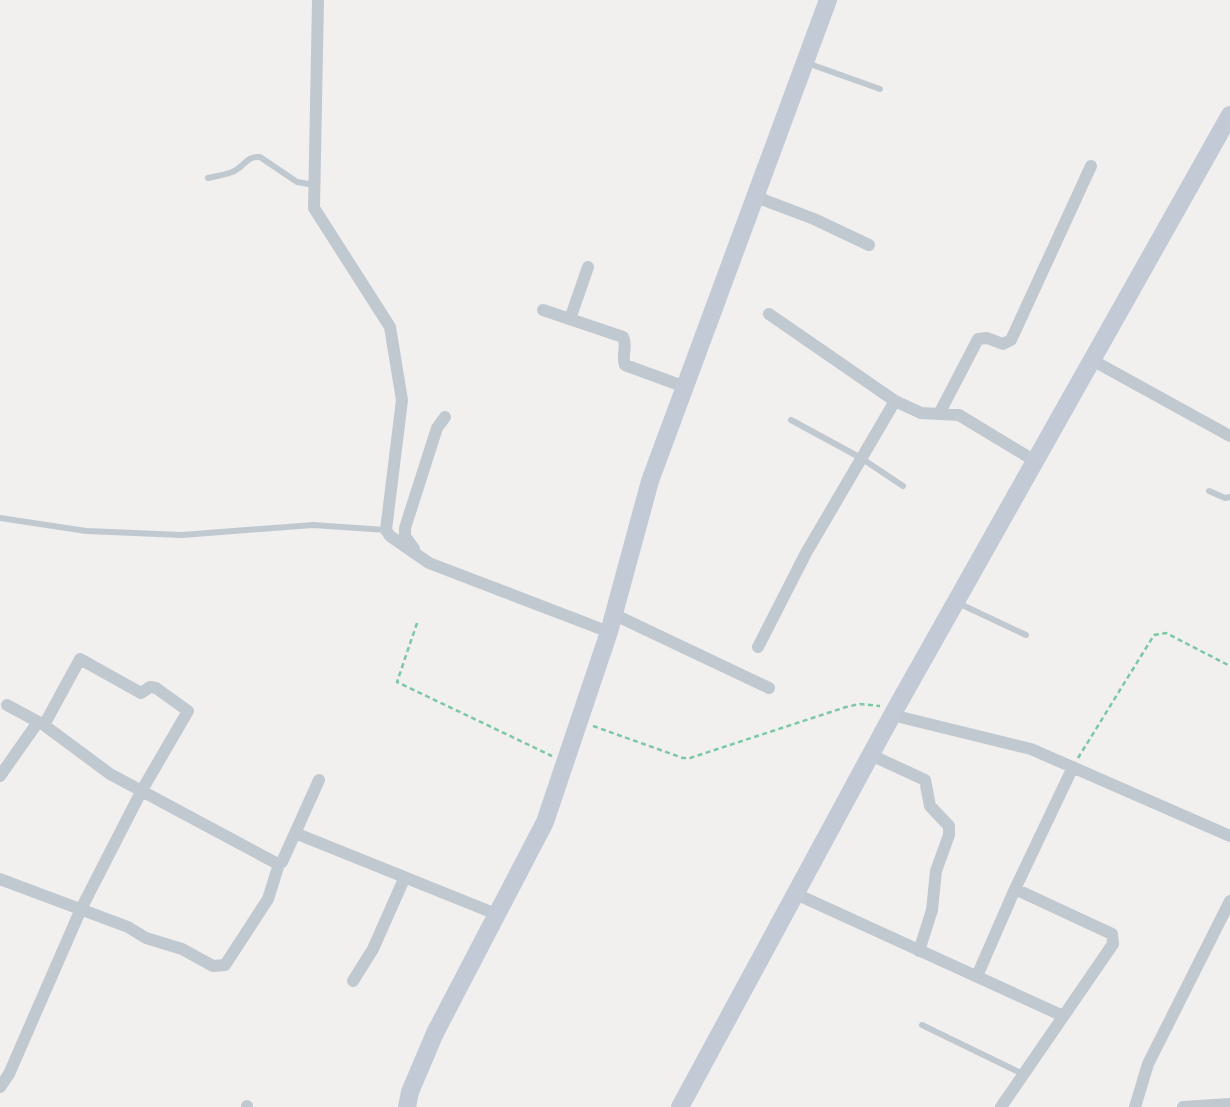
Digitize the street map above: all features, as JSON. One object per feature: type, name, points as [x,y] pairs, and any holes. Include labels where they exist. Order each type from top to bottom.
[{"type":"street","points":[[318,0],[313,208],[390,327],[402,400],[386,530],[390,536],[429,563],[611,623],[769,688]]},
{"type":"street","points":[[407,1107],[410,1092],[435,1033],[545,822],[611,623],[650,481],[828,0]]},
{"type":"street","points":[[680,1107],[894,712],[1228,121]]},
{"type":"street","points":[[939,414],[978,339],[986,338],[1003,344],[1011,340],[1091,166]]},
{"type":"street","points":[[756,197],[814,219],[869,245]]},
{"type":"street","points":[[570,319],[588,267]]},
{"type":"street","points":[[544,310],[623,337],[626,342],[623,360],[625,365],[685,387]]},
{"type":"street","points":[[769,314],[895,401],[921,413],[959,415],[1035,461]]},
{"type":"street","points":[[1092,360],[1229,433]]},
{"type":"street","points":[[758,647],[806,553],[895,401]]},
{"type":"street","points":[[418,555],[405,536],[405,528],[437,428],[445,417]]},
{"type":"street","points":[[0,776],[41,724],[80,659],[138,691],[144,693],[153,687],[186,708],[188,713],[142,790],[81,909],[9,1074],[0,1087]]},
{"type":"street","points":[[7,705],[41,724],[110,774],[279,864]]},
{"type":"street","points":[[894,712],[1031,749],[1230,836]]},
{"type":"street","points":[[871,755],[925,779],[930,806],[950,830],[938,865],[932,910],[919,951]]},
{"type":"street","points":[[978,976],[1015,889],[1073,767]]},
{"type":"street","points":[[0,878],[128,927],[146,938],[182,949],[213,966],[221,967],[225,965],[265,905],[279,864],[319,780]]},
{"type":"street","points":[[295,832],[496,915]]},
{"type":"street","points":[[353,981],[373,949],[404,879]]},
{"type":"street","points":[[1001,1107],[1113,944],[1114,938],[1112,934],[1015,889]]},
{"type":"street","points":[[796,894],[1063,1016]]},
{"type":"street","points":[[1135,1107],[1148,1064],[1230,901]]},
{"type":"street","points":[[1183,1107],[1230,1104]]},
{"type":"lane","points":[[805,62],[880,89]]},
{"type":"lane","points":[[208,178],[232,172],[255,156],[298,182],[314,185]]},
{"type":"lane","points":[[791,420],[861,458],[903,486]]},
{"type":"lane","points":[[1209,491],[1225,498],[1230,497]]},
{"type":"lane","points":[[0,517],[86,531],[182,535],[328,525],[386,530]]},
{"type":"lane","points":[[956,602],[1026,635]]},
{"type":"lane","points":[[922,1025],[1023,1074]]},
{"type":"path","points":[[418,622],[397,682],[402,687],[566,762]]},
{"type":"path","points":[[1073,767],[1154,635],[1166,633],[1230,666]]},
{"type":"path","points":[[579,722],[682,758],[690,758],[846,707],[860,704],[894,712]]}]
